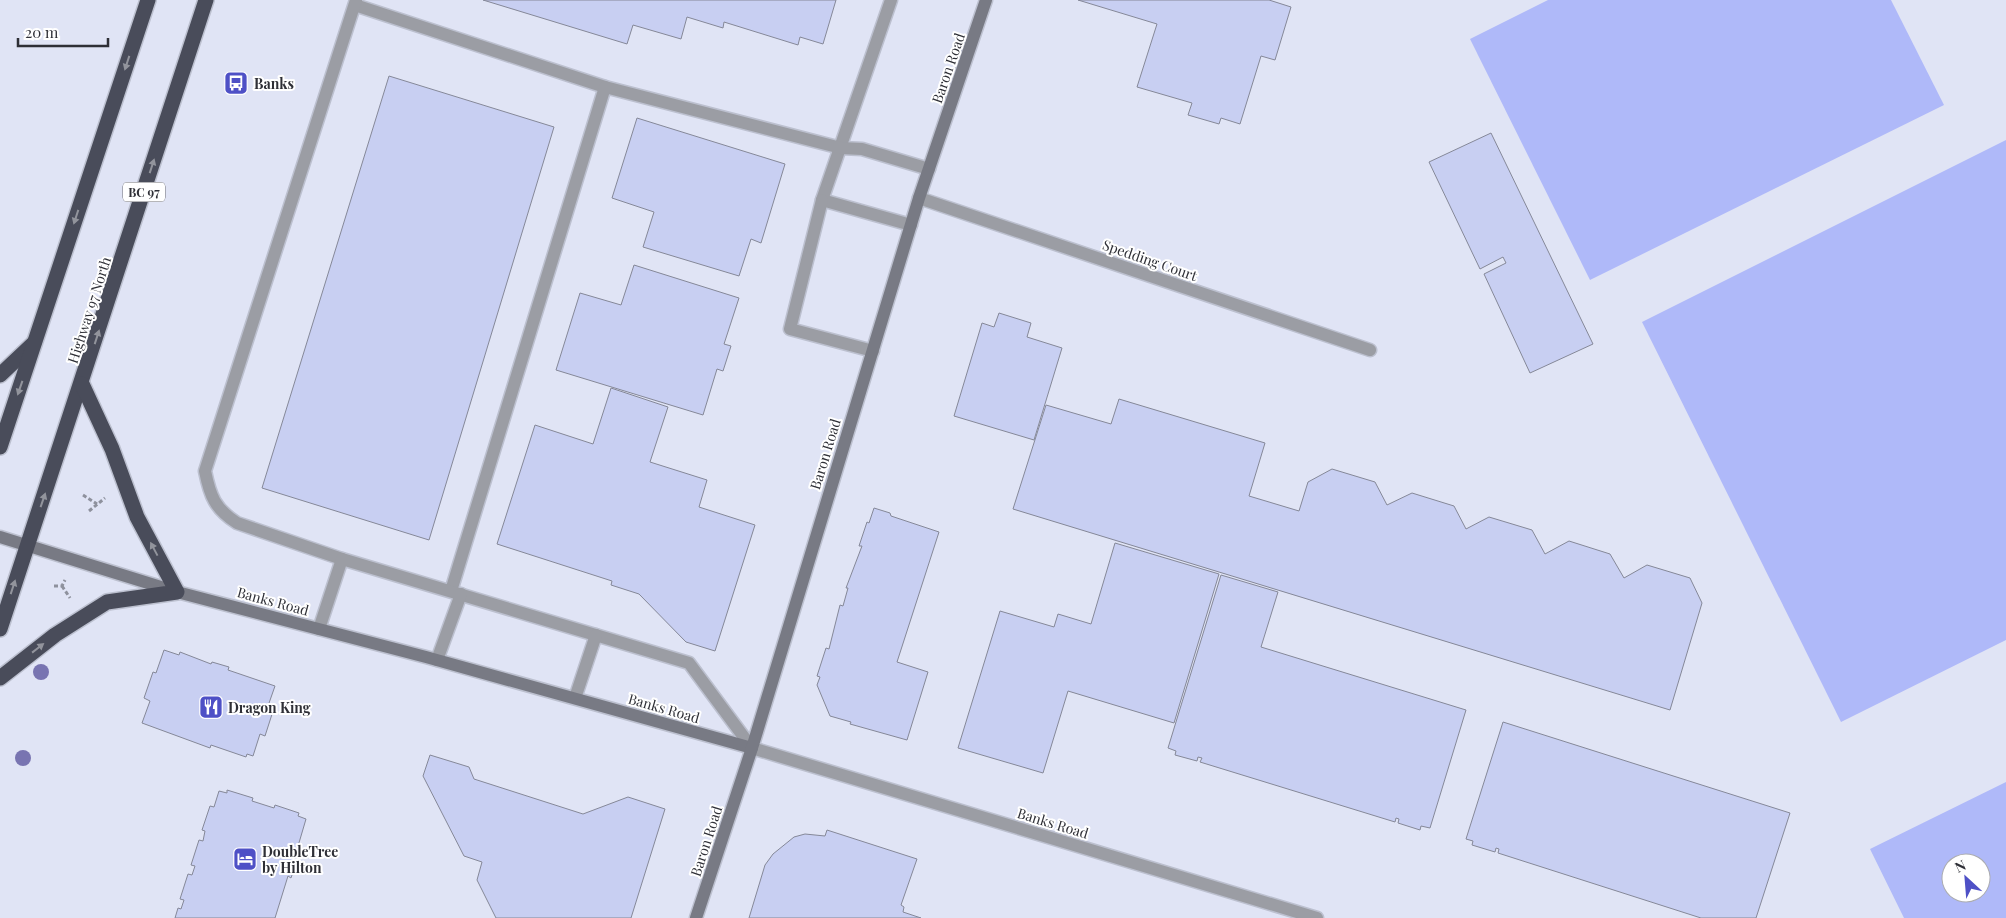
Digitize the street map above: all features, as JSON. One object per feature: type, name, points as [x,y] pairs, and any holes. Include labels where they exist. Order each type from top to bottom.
[{"type":"highway","points":[[0,447],[148,0]]},
{"type":"highway","name":"Highway 97 North","points":[[0,629],[82,384],[206,0]]},
{"type":"highway","points":[[0,375],[35,342]]},
{"type":"highway","points":[[0,678],[55,635],[107,602],[178,592],[138,517],[112,449],[82,384]]},
{"type":"street","points":[[873,350],[790,329],[822,200],[891,0]]},
{"type":"street","name":"Baron Road","points":[[696,918],[752,748],[919,198],[986,0]]},
{"type":"street","points":[[752,748],[689,663],[342,558],[238,523],[216,506],[208,487],[205,471],[355,3],[605,87],[841,148],[862,148],[929,169]]},
{"type":"street","points":[[437,660],[605,87]]},
{"type":"street","name":"Spedding Court","points":[[919,198],[1370,350]]},
{"type":"street","points":[[822,200],[911,225]]},
{"type":"street","name":"Banks Road","points":[[0,537],[178,592],[437,660],[752,748],[1317,918]]},
{"type":"street","points":[[319,629],[342,558]]},
{"type":"street","points":[[575,698],[596,635]]},
{"type":"path","points":[[83,495],[97,504]]},
{"type":"path","points":[[89,511],[105,498]]},
{"type":"path","points":[[62,586],[67,578]]},
{"type":"path","points":[[54,586],[62,586]]},
{"type":"path","points":[[62,586],[70,600]]},
{"type":"shaded area","points":[[1548,0],[1891,0],[1944,105],[1590,280],[1470,39]]},
{"type":"shaded area","points":[[2006,140],[2006,640],[1841,722],[1642,322]]},
{"type":"shaded area","points":[[2006,782],[2006,918],[1904,918],[1870,849]]},
{"type":"building","points":[[483,0],[836,0],[823,44],[800,37],[798,45],[724,22],[723,28],[687,17],[681,39],[633,25],[627,44]]},
{"type":"building","points":[[1078,0],[1269,0],[1291,7],[1275,60],[1261,56],[1240,124],[1221,118],[1219,124],[1188,115],[1192,103],[1137,87],[1157,24]]},
{"type":"building","points":[[389,76],[554,127],[429,540],[262,488]]},
{"type":"building","points":[[637,118],[785,164],[761,243],[751,239],[739,276],[643,247],[654,212],[612,198]]},
{"type":"building","points":[[1491,133],[1593,344],[1530,373],[1484,274],[1506,263],[1503,257],[1480,269],[1429,162]]},
{"type":"building","points":[[634,265],[739,298],[724,344],[731,346],[723,371],[717,369],[703,415],[556,370],[580,293],[621,305]]},
{"type":"building","points":[[999,313],[1031,323],[1027,337],[1062,348],[1034,440],[954,416],[982,323],[994,327]]},
{"type":"building","points":[[611,388],[668,407],[650,462],[707,480],[699,507],[755,525],[715,651],[686,642],[639,594],[611,585],[612,581],[497,544],[535,425],[593,444]]},
{"type":"building","points":[[1119,399],[1265,443],[1249,496],[1299,511],[1308,482],[1332,469],[1375,482],[1387,505],[1412,493],[1454,506],[1466,529],[1489,517],[1532,530],[1545,554],[1569,541],[1610,554],[1624,578],[1647,565],[1690,578],[1702,603],[1670,710],[1013,509],[1046,405],[1111,424]]},
{"type":"building","points":[[874,508],[890,513],[891,516],[939,532],[897,662],[928,672],[907,740],[850,724],[851,722],[830,716],[817,685],[820,677],[817,676],[826,648],[829,649],[840,605],[843,606],[848,588],[846,588],[862,546],[859,546]]},
{"type":"building","points":[[1115,543],[1219,574],[1174,723],[1068,691],[1043,773],[958,748],[1000,611],[1054,627],[1058,614],[1091,624]]},
{"type":"building","points":[[1221,575],[1278,592],[1261,647],[1466,710],[1430,828],[1421,826],[1420,830],[1398,823],[1399,819],[1396,818],[1395,822],[1200,762],[1202,758],[1198,757],[1197,761],[1175,755],[1176,751],[1168,748]]},
{"type":"building","points":[[164,650],[179,655],[180,652],[211,664],[212,662],[229,667],[228,670],[275,686],[268,706],[274,708],[265,736],[260,734],[253,756],[247,754],[246,757],[211,745],[210,748],[142,723],[150,701],[144,698],[153,672],[156,673]]},
{"type":"building","points":[[1503,722],[1790,813],[1756,918],[1701,918],[1498,853],[1499,849],[1496,848],[1495,852],[1472,845],[1473,841],[1466,839]]},
{"type":"building","points":[[430,755],[469,767],[474,779],[583,814],[628,797],[665,809],[631,918],[496,918],[477,880],[482,862],[464,856],[423,776]]},
{"type":"building","name":"DoubleTree by Hilton","points":[[227,790],[253,798],[252,801],[274,808],[275,805],[299,813],[298,816],[306,819],[296,853],[299,854],[291,878],[288,876],[275,918],[175,918],[178,908],[181,909],[184,900],[180,899],[188,874],[192,875],[195,866],[191,865],[199,840],[203,841],[205,831],[202,830],[210,806],[214,807],[219,791],[227,793]]},
{"type":"building","points":[[827,830],[917,859],[901,905],[904,907],[903,912],[921,918],[749,918],[765,865],[773,854],[794,837],[805,834],[825,836]]},
{"type":"place","name":"Banks","points":[[236,83]]},
{"type":"place","name":"Dragon King","points":[[211,707]]},
{"type":"place","name":"DoubleTree by Hilton","points":[[245,859]]}]
